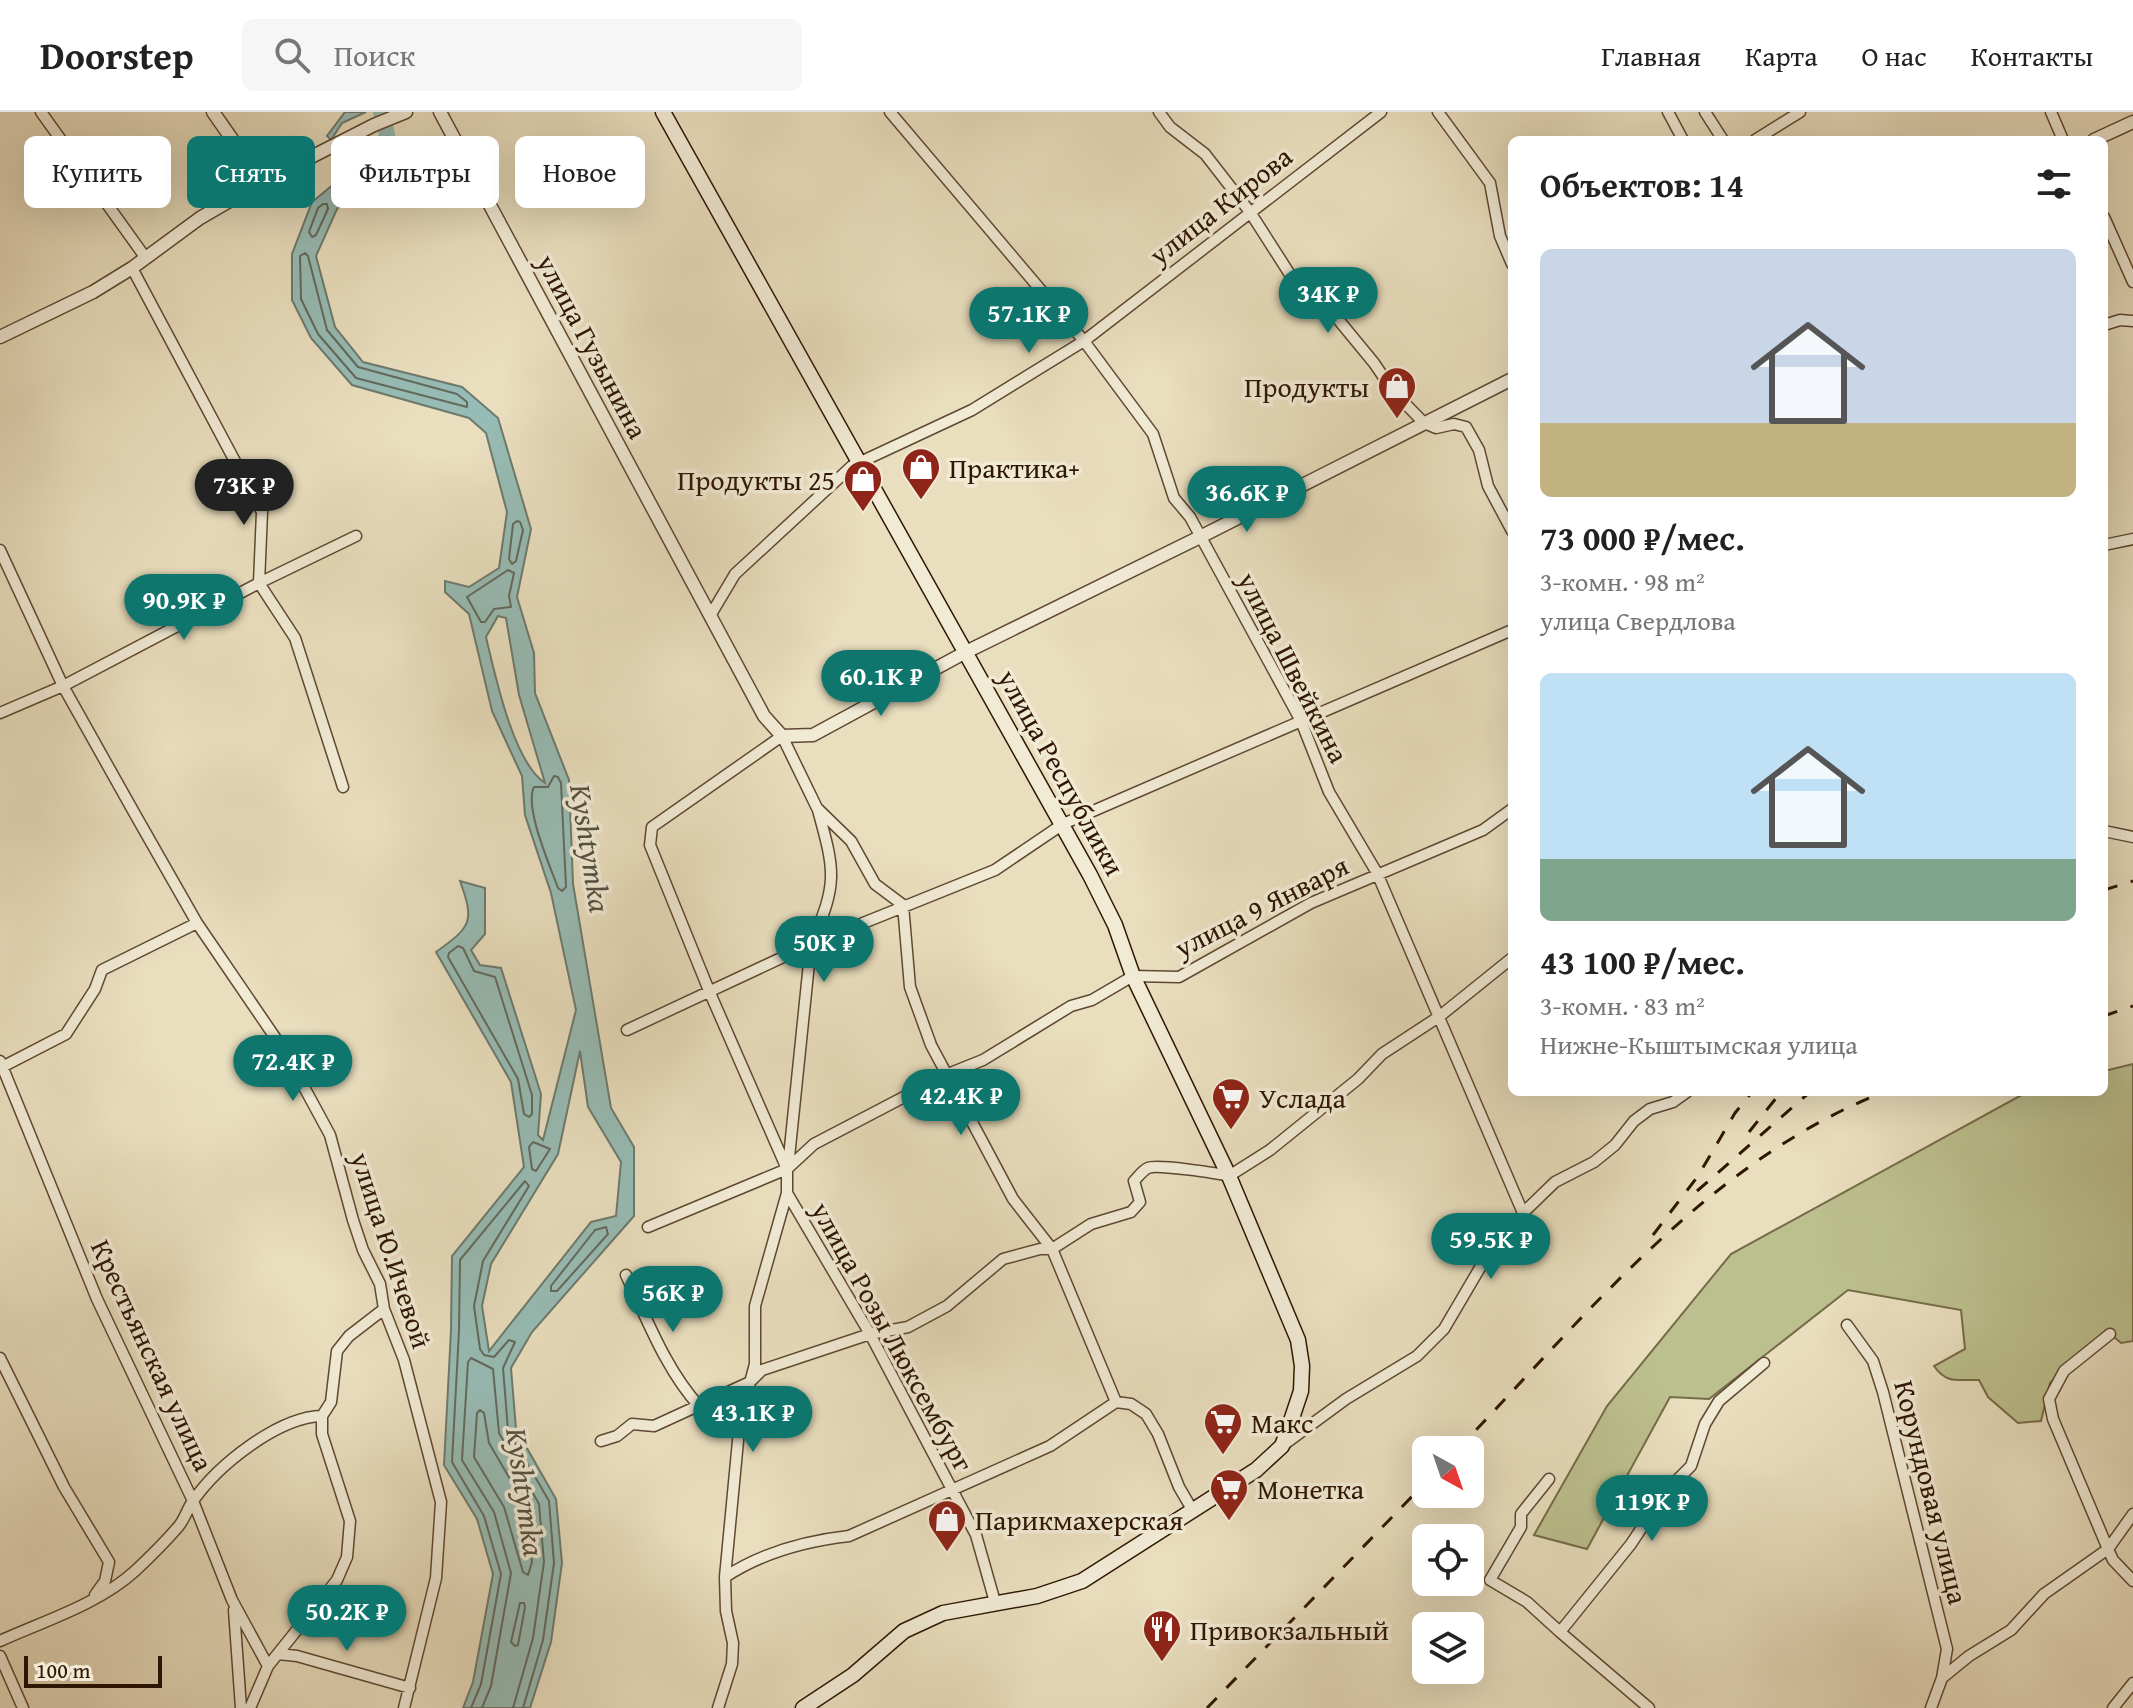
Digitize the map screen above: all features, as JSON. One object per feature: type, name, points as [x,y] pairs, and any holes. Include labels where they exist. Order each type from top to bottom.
[{"type":"main road","name":"улица Республики","points":[[663,112],[1063,824],[1115,925],[1133,976],[1229,1176],[1298,1340],[1302,1366],[1301,1391],[1282,1446]]},
{"type":"main road","points":[[803,1708],[853,1675],[904,1631],[943,1613],[1037,1596],[1082,1581],[1256,1470],[1282,1446]]},
{"type":"street","points":[[41,112],[145,257]]},
{"type":"street","points":[[213,112],[230,136]]},
{"type":"street","name":"улица Гузынина","points":[[440,112],[764,716],[782,736],[817,808],[851,841],[875,884],[903,905]]},
{"type":"street","name":"улица Швейкина","points":[[890,112],[1084,341],[1153,434],[1174,498],[1190,517],[1301,721],[1329,792],[1377,873],[1523,1213]]},
{"type":"street","points":[[1159,112],[1170,127],[1205,154],[1250,212],[1298,287],[1332,312],[1393,391],[1424,423],[1436,428],[1454,424],[1466,427],[1479,450],[1488,486],[1508,524]]},
{"type":"street","points":[[1170,127],[1173,112]]},
{"type":"street","name":"улица Кирова","points":[[710,616],[735,574],[860,462],[972,410],[1084,341],[1381,112]]},
{"type":"street","points":[[1438,112],[1490,183],[1500,236],[1508,255]]},
{"type":"street","points":[[1705,112],[1720,136]]},
{"type":"street","points":[[1761,136],[1800,112]]},
{"type":"street","points":[[2051,112],[2061,136]]},
{"type":"street","points":[[315,155],[400,114]]},
{"type":"street","points":[[1673,114],[1681,136]]},
{"type":"street","points":[[2103,136],[2133,122]]},
{"type":"street","points":[[0,337],[93,292],[217,208]]},
{"type":"street","points":[[2108,226],[2133,282]]},
{"type":"street","points":[[132,268],[262,512],[259,583],[295,638],[343,787]]},
{"type":"street","points":[[2108,324],[2120,320],[2133,321]]},
{"type":"street","points":[[782,736],[813,735],[966,652],[1508,381]]},
{"type":"street","points":[[0,713],[63,686],[356,536]]},
{"type":"street","points":[[2108,544],[2133,539]]},
{"type":"street","name":"улица Ю.Ичевой","points":[[0,550],[63,686],[197,923],[285,1052],[330,1135],[363,1250],[380,1284],[384,1309],[404,1360],[441,1502],[436,1578],[404,1708]]},
{"type":"street","points":[[627,1030],[811,944],[995,870],[1063,824],[1508,632]]},
{"type":"street","name":"улица Розы Люксембург","points":[[782,736],[652,827],[650,845],[787,1169],[787,1193],[870,1334],[976,1535],[995,1602]]},
{"type":"street","points":[[787,1169],[811,944],[825,912],[832,884],[833,862],[817,808]]},
{"type":"street","name":"улица 9 Января","points":[[1133,976],[1179,977],[1311,903],[1483,830],[1508,812]]},
{"type":"street","points":[[2108,832],[2133,837]]},
{"type":"street","points":[[903,905],[910,987],[931,1045],[1013,1199],[1052,1249],[1116,1402]]},
{"type":"street","points":[[1,1065],[66,1034],[95,989],[102,970],[197,923]]},
{"type":"street","points":[[601,1441],[617,1436],[632,1424],[654,1426],[750,1382],[762,1370],[870,1334],[908,1327],[947,1306],[1003,1259],[1052,1249],[1091,1224],[1131,1212],[1140,1202],[1134,1181],[1149,1167],[1168,1165],[1229,1176],[1270,1150],[1358,1079],[1382,1054],[1440,1016],[1508,961]]},
{"type":"street","points":[[648,1227],[787,1169],[814,1144],[948,1074],[983,1060],[1071,1006],[1092,1000],[1133,976]]},
{"type":"street","name":"Крестьянская улица","points":[[1,1065],[97,1299],[193,1501],[232,1600],[268,1666]]},
{"type":"street","points":[[1282,1446],[1346,1399],[1417,1356],[1444,1329],[1481,1266],[1523,1213],[1555,1182],[1594,1162],[1615,1145],[1634,1121],[1650,1109],[1681,1096]]},
{"type":"street","points":[[718,1708],[732,1664],[733,1643],[726,1611],[725,1577],[740,1420],[755,1364],[755,1306],[787,1193]]},
{"type":"street","points":[[626,1275],[658,1343],[689,1396],[699,1406]]},
{"type":"street","points":[[250,1708],[268,1666],[337,1580],[347,1557],[350,1521],[322,1434],[322,1416],[331,1402],[337,1351],[349,1336],[384,1309]]},
{"type":"street","name":"Корундовая улица","points":[[1847,1325],[1873,1361],[1883,1392],[1947,1649],[1942,1678],[1931,1708]]},
{"type":"street","points":[[2110,1334],[2064,1371],[2049,1399],[2053,1419],[2113,1560],[2133,1581]]},
{"type":"street","points":[[0,1358],[64,1487],[109,1562],[134,1573]]},
{"type":"street","points":[[1560,1632],[1631,1544],[1666,1491],[1691,1466],[1705,1424],[1719,1401],[1764,1363]]},
{"type":"street","points":[[725,1577],[766,1554],[814,1540],[849,1536],[1050,1446],[1116,1402],[1131,1404],[1146,1414],[1193,1511]]},
{"type":"street","points":[[0,1641],[92,1600],[134,1573],[180,1525],[193,1501],[213,1477],[277,1428],[310,1416],[322,1416]]},
{"type":"street","points":[[1549,1479],[1521,1514],[1521,1527],[1490,1580],[1527,1602],[1649,1708]]},
{"type":"street","points":[[1942,1678],[1969,1656],[2011,1630],[2044,1594],[2108,1549],[2133,1514]]},
{"type":"street","points":[[92,1600],[105,1581],[109,1562]]},
{"type":"street","points":[[232,1600],[241,1708]]},
{"type":"street","points":[[278,1654],[297,1656],[410,1688]]},
{"type":"street","points":[[0,1656],[23,1708]]},
{"type":"street","points":[[2113,1708],[2133,1683]]},
{"type":"green space","points":[[2133,1064],[2133,1341],[2121,1343],[2106,1330],[2050,1383],[2041,1421],[2018,1423],[1988,1397],[1979,1380],[1949,1379],[1934,1366],[1965,1349],[1961,1310],[1848,1290],[1709,1399],[1670,1397],[1587,1549],[1534,1535],[1607,1406],[1731,1254],[2020,1096],[2108,1096],[2108,1070]]},
{"type":"water","points":[[345,112],[366,112],[342,123],[331,140],[327,136]]},
{"type":"water","points":[[331,186],[331,208],[338,208],[316,256],[335,327],[363,362],[462,387],[498,418],[531,529],[517,597],[534,653],[535,693],[569,780],[573,884],[611,1108],[634,1147],[634,1216],[532,1332],[511,1368],[516,1429],[556,1499],[562,1563],[551,1642],[530,1708],[463,1708],[473,1682],[493,1574],[477,1519],[444,1465],[452,1256],[524,1167],[511,1082],[436,952],[457,936],[467,922],[468,906],[460,881],[485,888],[485,934],[471,950],[480,965],[501,968],[541,1094],[538,1135],[543,1140],[576,1010],[551,893],[525,815],[522,776],[492,711],[469,614],[445,592],[445,581],[469,587],[499,568],[507,512],[486,433],[469,418],[352,385],[311,338],[292,300],[292,254],[310,208],[315,208],[315,200]],"holes":[[[498,616],[506,618],[519,695],[545,783],[524,757],[515,737],[500,694],[486,637]],[[580,1051],[588,1107],[621,1162],[616,1216],[591,1222],[489,1351],[482,1306],[491,1264],[558,1154]]]},
{"type":"waterway","name":"Kyshtymka","points":[[381,112],[386,136]]},
{"type":"railway","points":[[2108,889],[2133,881]]},
{"type":"railway","points":[[2108,1015],[2133,1006]]},
{"type":"railway","points":[[1653,1235],[1698,1176],[1735,1113],[1749,1096]]},
{"type":"railway","points":[[1749,1132],[1778,1096]]},
{"type":"railway","points":[[1697,1191],[1805,1096]]},
{"type":"railway","points":[[1470,1436],[1602,1297],[1652,1247],[1705,1201],[1761,1158],[1820,1122],[1875,1096]]},
{"type":"railway","points":[[1207,1708],[1412,1496]]},
{"type":"place","name":"Продукты","points":[[1397,420]]},
{"type":"place","name":"Практика+","points":[[921,501]]},
{"type":"place","name":"Продукты 25","points":[[863,513]]},
{"type":"place","name":"Услада","points":[[1231,1131]]},
{"type":"place","name":"Макс","points":[[1223,1456]]},
{"type":"place","name":"Монетка","points":[[1229,1522]]},
{"type":"place","name":"Парикмахерская","points":[[947,1553]]},
{"type":"place","name":"Привокзальный","points":[[1162,1663]]}]
